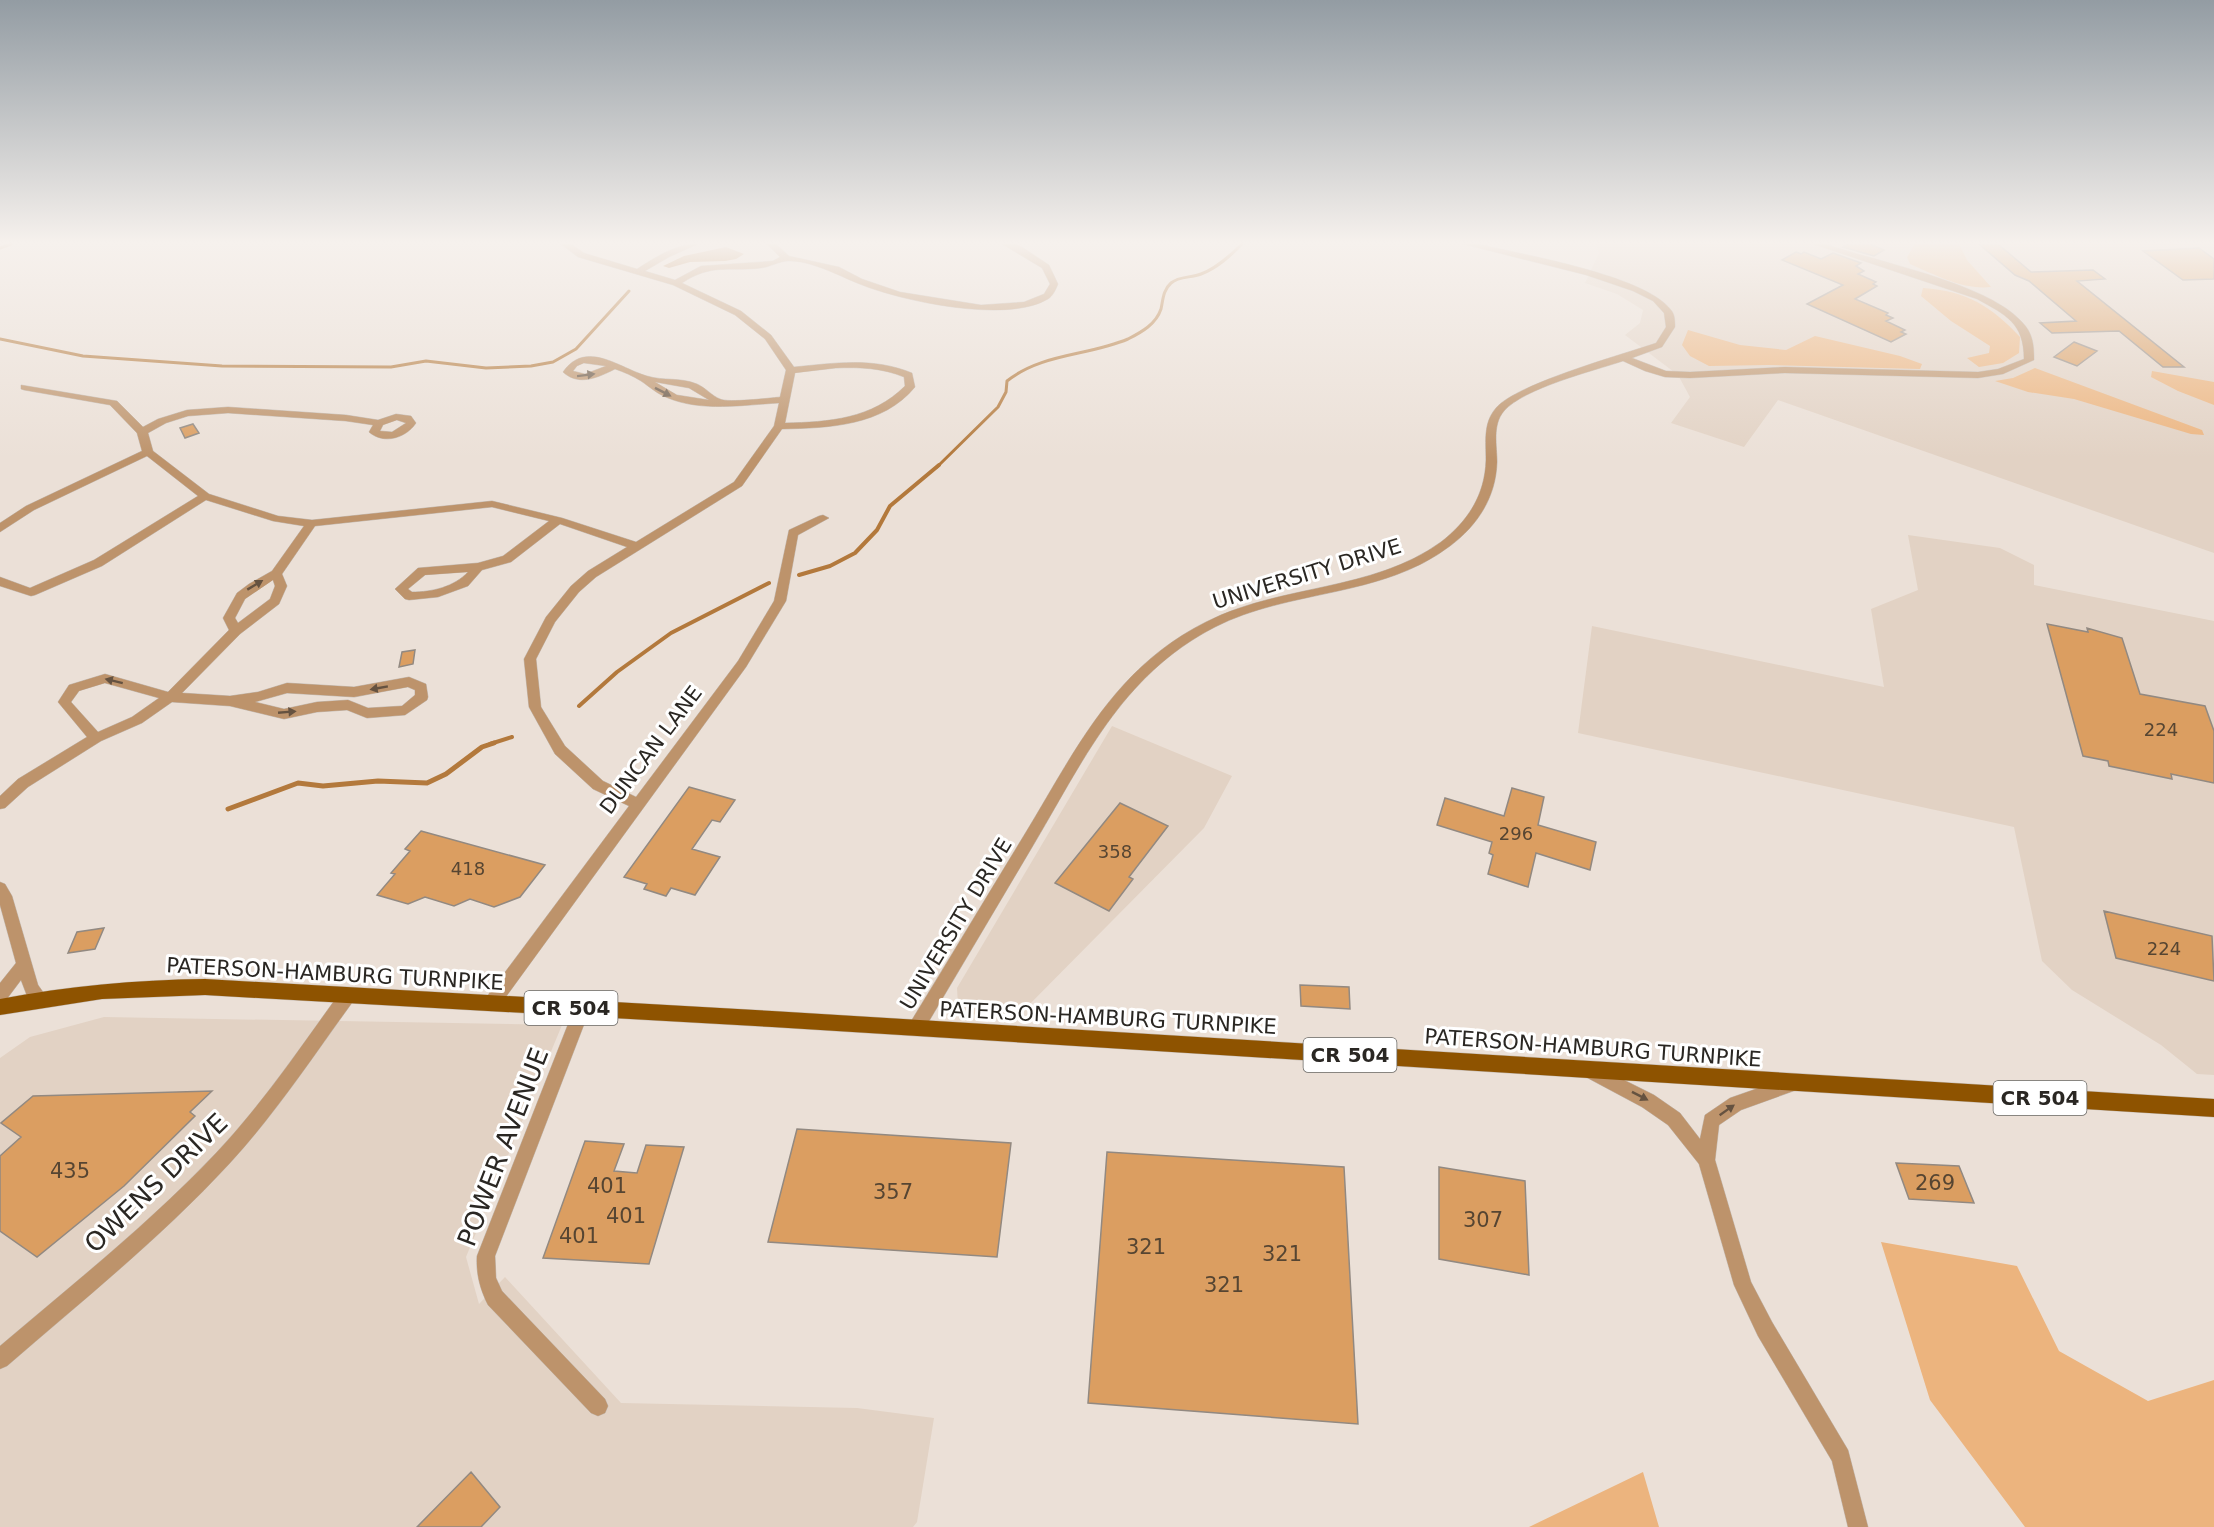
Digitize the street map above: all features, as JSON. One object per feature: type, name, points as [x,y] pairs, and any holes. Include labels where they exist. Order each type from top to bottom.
[{"type":"main road","name":"PATERSON-HAMBURG TURNPIKE","points":[[0,1008],[40,999],[112,990],[177,987],[916,1028],[2214,1108]]},
{"type":"street","points":[[637,804],[598,785],[560,750],[535,707],[530,659],[550,620],[574,590],[592,574],[738,484],[779,426],[791,370],[768,337],[741,315]]},
{"type":"street","name":"UNIVERSITY DRIVE","points":[[916,1028],[1102,718],[1137,675],[1179,641],[1225,616],[1268,602],[1374,578],[1415,562],[1436,550],[1463,528],[1481,504],[1490,477],[1490,430],[1499,410],[1514,397],[1527,391],[1659,345],[1669,335],[1672,325],[1669,315]]},
{"type":"street","points":[[1625,358],[1665,374],[1690,375],[1785,370],[1978,375],[2000,372],[2029,360],[2031,350],[2029,338],[2010,315]]},
{"type":"street","points":[[779,426],[822,425],[878,412],[900,400],[910,387],[909,375],[885,366],[868,364],[791,370]]},
{"type":"street","points":[[613,366],[645,378],[686,382],[705,391],[717,402]]},
{"type":"street","points":[[645,378],[652,387],[682,400],[717,402],[784,400]]},
{"type":"street","points":[[24,387],[113,403],[142,432],[148,452],[205,496],[277,519],[312,522],[492,504],[558,520],[639,547]]},
{"type":"street","points":[[142,432],[162,421],[187,412],[228,410],[346,418],[379,423]]},
{"type":"street","points":[[0,528],[30,508],[148,452]]},
{"type":"street","points":[[0,581],[31,592],[98,563],[205,496]]},
{"type":"street","name":"DUNCAN LANE","points":[[491,1004],[742,664],[780,601],[794,533],[823,518]]},
{"type":"street","points":[[478,567],[464,583],[438,593],[409,596],[401,589],[422,571],[478,567],[507,559],[558,520]]},
{"type":"street","points":[[236,631],[229,618],[234,601],[253,585],[276,574],[312,522]]},
{"type":"street","points":[[0,804],[23,783],[96,738],[137,720],[170,697],[236,631],[275,601],[280,586],[276,574]]},
{"type":"street","points":[[96,738],[64,702],[74,688],[105,678],[170,697],[230,701],[284,714],[348,705],[367,713],[405,710],[422,697],[421,687],[409,682],[354,692],[287,688],[259,697],[230,701]]},
{"type":"street","points":[[333,706],[340,692]]},
{"type":"street","points":[[0,888],[5,896],[33,992],[40,999]]},
{"type":"street","points":[[0,995],[25,963]]},
{"type":"street","name":"OWENS DRIVE","points":[[0,1359],[179,1203],[219,1163],[255,1121],[348,995]]},
{"type":"street","name":"POWER AVENUE","points":[[582,1009],[486,1256],[485,1271],[488,1285],[495,1298],[598,1406]]},
{"type":"street","points":[[1587,1070],[1648,1101],[1674,1119],[1706,1160],[1743,1285],[1765,1329],[1841,1457],[1858,1527]]},
{"type":"street","points":[[1706,1160],[1711,1121],[1736,1104],[1796,1083]]},
{"type":"shaded area","points":[[1642,315],[2214,315],[2214,553],[1778,400],[1744,447],[1671,423],[1690,397],[1678,375],[1625,335],[1640,323]]},
{"type":"shaded area","points":[[1944,315],[1997,315],[2020,337],[2019,353],[2003,363],[1979,367],[1967,358],[1989,353],[1990,346]]},
{"type":"shaded area","points":[[1688,330],[1740,345],[1786,350],[1815,336],[1900,356],[1922,364],[1920,369],[1768,365],[1709,366],[1690,356],[1682,345]]},
{"type":"shaded area","points":[[2035,368],[2202,430],[2204,435],[2191,434],[2074,399],[2028,392],[1995,381],[2013,378]]},
{"type":"shaded area","points":[[2152,371],[2214,382],[2214,405],[2178,391],[2151,377]]},
{"type":"shaded area","points":[[1908,535],[2000,548],[2034,565],[2034,585],[2214,621],[2214,1075],[2197,1074],[2161,1045],[2072,990],[2042,961],[2014,827],[1578,733],[1592,626],[1884,687],[1871,609],[1918,590]]},
{"type":"shaded area","points":[[1112,726],[1232,776],[1204,828],[1017,1017],[970,1014],[958,1005],[957,988]]},
{"type":"shaded area","points":[[104,1017],[562,1025],[466,1257],[479,1304],[505,1277],[621,1403],[857,1408],[934,1418],[917,1522],[913,1527],[0,1527],[0,1058],[30,1037]]},
{"type":"shaded area","points":[[1881,1242],[2017,1266],[2059,1351],[2148,1401],[2214,1380],[2214,1527],[2025,1527],[1930,1400]]},
{"type":"shaded area","points":[[1643,1472],[1659,1527],[1529,1527]]},
{"type":"building","points":[[1832,315],[1887,315],[1893,318],[1886,321],[1905,330],[1901,332],[1906,334],[1891,342]]},
{"type":"building","points":[[2069,315],[2120,315],[2184,367],[2163,367],[2119,331],[2052,333],[2040,323],[2076,321]]},
{"type":"building","points":[[2074,342],[2097,351],[2077,366],[2054,357]]},
{"type":"building","points":[[193,424],[199,433],[185,438],[180,428]]},
{"type":"building","points":[[2047,624],[2088,632],[2087,628],[2122,638],[2140,694],[2205,706],[2214,731],[2214,783],[2171,774],[2172,779],[2109,766],[2108,761],[2083,756]]},
{"type":"building","points":[[415,650],[413,664],[399,667],[402,652]]},
{"type":"building","points":[[689,787],[735,800],[720,822],[712,820],[692,849],[720,857],[695,895],[671,888],[666,896],[644,889],[647,884],[624,877]]},
{"type":"building","points":[[1512,788],[1544,797],[1538,825],[1596,842],[1590,870],[1536,853],[1528,887],[1488,874],[1493,855],[1489,853],[1492,842],[1437,825],[1445,798],[1504,816]]},
{"type":"building","points":[[1120,803],[1168,826],[1129,877],[1133,879],[1109,911],[1055,883]]},
{"type":"building","points":[[421,831],[545,865],[520,897],[494,907],[470,899],[454,906],[425,897],[408,904],[377,895],[395,874],[391,873],[410,851],[405,849]]},
{"type":"building","points":[[2104,911],[2212,936],[2214,981],[2116,958]]},
{"type":"building","points":[[104,928],[95,949],[68,953],[77,932]]},
{"type":"building","points":[[1300,985],[1349,987],[1350,1009],[1301,1006]]},
{"type":"building","points":[[212,1091],[190,1112],[195,1116],[124,1186],[37,1257],[0,1231],[0,1156],[21,1137],[1,1123],[33,1096]]},
{"type":"building","points":[[797,1129],[1011,1143],[997,1257],[768,1242]]},
{"type":"building","points":[[585,1141],[624,1144],[614,1171],[637,1173],[646,1145],[684,1147],[649,1264],[543,1258]]},
{"type":"building","points":[[1107,1152],[1344,1167],[1358,1424],[1088,1403]]},
{"type":"building","points":[[1896,1163],[1959,1166],[1974,1203],[1909,1199]]},
{"type":"building","points":[[1439,1167],[1525,1181],[1529,1275],[1439,1259]]},
{"type":"building","points":[[471,1472],[500,1507],[481,1527],[417,1527]]},
{"type":"waterway","points":[[0,339],[83,356],[222,366],[391,367],[426,361],[486,368],[531,366],[553,362],[576,349],[607,315]]},
{"type":"waterway","points":[[937,467],[998,407],[1006,392],[1007,381],[1035,365],[1128,339],[1148,327],[1158,315]]},
{"type":"waterway","points":[[799,575],[830,566],[855,553],[877,530],[890,506],[939,465]]},
{"type":"waterway","points":[[579,706],[617,672],[671,633],[769,583]]},
{"type":"waterway","points":[[490,744],[512,737]]},
{"type":"waterway","points":[[228,809],[298,783],[323,786],[378,781],[427,783],[446,774],[482,747],[494,743]]}]
